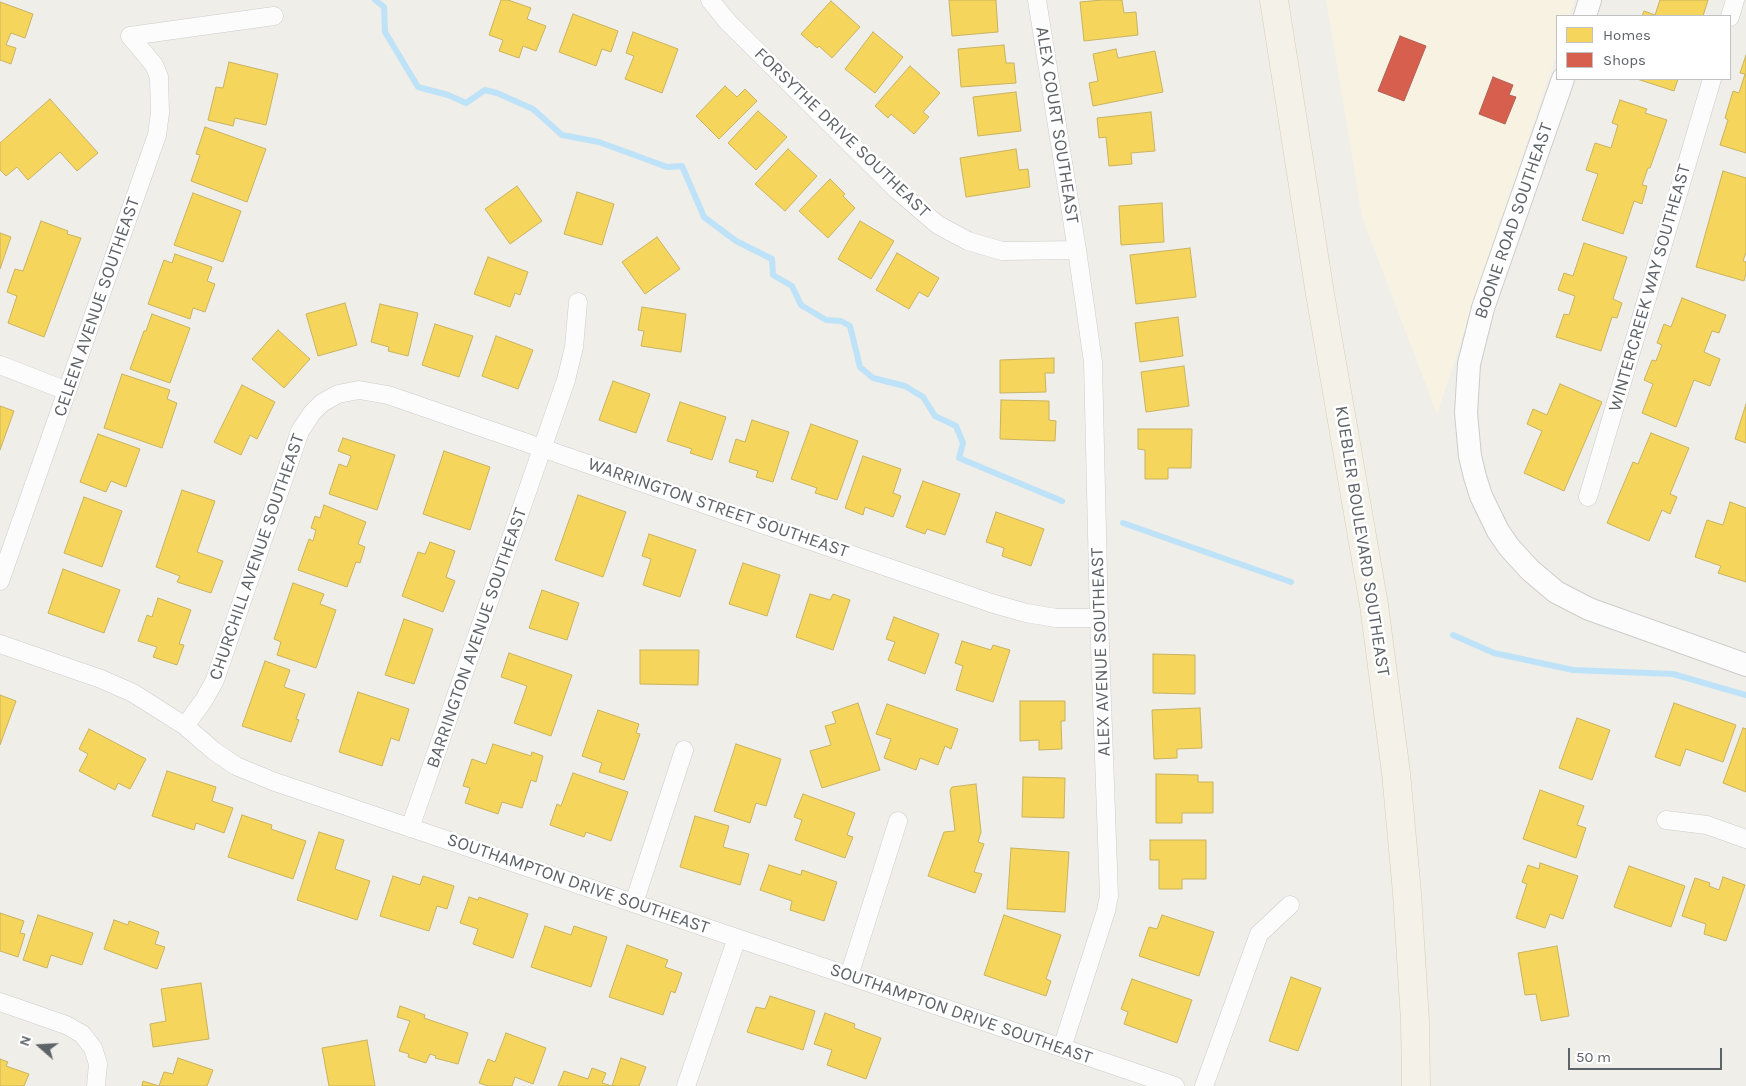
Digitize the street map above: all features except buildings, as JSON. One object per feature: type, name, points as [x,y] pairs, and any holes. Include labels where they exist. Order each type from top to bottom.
[{"type":"main road","name":"KUEBLER BOULEVARD SOUTHEAST","points":[[1274,0],[1320,294],[1348,447],[1377,625],[1396,773],[1407,893],[1415,1021],[1416,1086]]},
{"type":"street","name":"FORSYTHE DRIVE SOUTHEAST","points":[[710,0],[727,21],[890,184],[938,225],[968,241],[1002,251],[1077,250]]},
{"type":"street","name":"ALEX COURT SOUTHEAST","points":[[1037,0],[1077,250]]},
{"type":"street","points":[[1585,15],[1590,0]]},
{"type":"street","points":[[1731,15],[1735,0]]},
{"type":"street","name":"CELEEN AVENUE SOUTHEAST","points":[[0,581],[157,135],[160,113],[159,77],[154,65],[130,36],[274,16]]},
{"type":"street","name":"BOONE ROAD SOUTHEAST","points":[[1563,80],[1486,299],[1469,364],[1466,414],[1470,456],[1475,478],[1481,496],[1498,531],[1520,561],[1542,581],[1572,601],[1602,614],[1746,666]]},
{"type":"street","name":"WINTERCREEK WAY SOUTHEAST","points":[[1588,497],[1712,80]]},
{"type":"street","name":"ALEX AVENUE SOUTHEAST","points":[[1062,1048],[1106,911],[1109,896],[1099,618],[1094,362],[1077,250]]},
{"type":"street","name":"BARRINGTON AVENUE SOUTHEAST","points":[[410,828],[544,448],[566,380],[574,347],[578,302]]},
{"type":"street","points":[[0,366],[67,391]]},
{"type":"street","name":"WARRINGTON STREET SOUTHEAST","points":[[338,394],[359,390],[388,395],[991,603],[1026,613],[1056,618],[1099,618]]},
{"type":"street","name":"CHURCHILL AVENUE SOUTHEAST","points":[[184,726],[204,700],[216,680],[300,431],[312,413],[322,403],[338,394]]},
{"type":"street","name":"SOUTHAMPTON DRIVE SOUTHEAST","points":[[0,644],[101,679],[133,693],[184,726],[214,751],[236,766],[275,782],[1175,1086]]},
{"type":"street","points":[[634,904],[684,750]]},
{"type":"street","points":[[1666,820],[1707,825],[1746,839]]},
{"type":"street","points":[[849,976],[898,821]]},
{"type":"street","points":[[1204,1086],[1259,934],[1290,905]]},
{"type":"street","points":[[686,1086],[737,938]]},
{"type":"street","points":[[0,1002],[66,1025],[82,1034],[93,1048],[98,1064],[96,1086]]},
{"type":"shaded area","points":[[1326,0],[1575,0],[1569,15],[1556,15],[1556,56],[1437,414],[1362,217]]},
{"type":"waterway","points":[[375,0],[384,7],[385,32],[418,87],[448,95],[466,103],[485,90],[497,93],[533,109],[562,135],[599,142],[667,167],[682,166],[704,217],[736,241],[772,259],[773,275],[792,286],[801,305],[826,320],[841,321],[850,326],[860,367],[873,378],[905,386],[923,397],[935,416],[956,426],[963,443],[959,458],[1062,501]]},
{"type":"waterway","points":[[1123,523],[1291,582]]},
{"type":"waterway","points":[[1453,635],[1494,653],[1573,670],[1673,674],[1746,695]]}]
